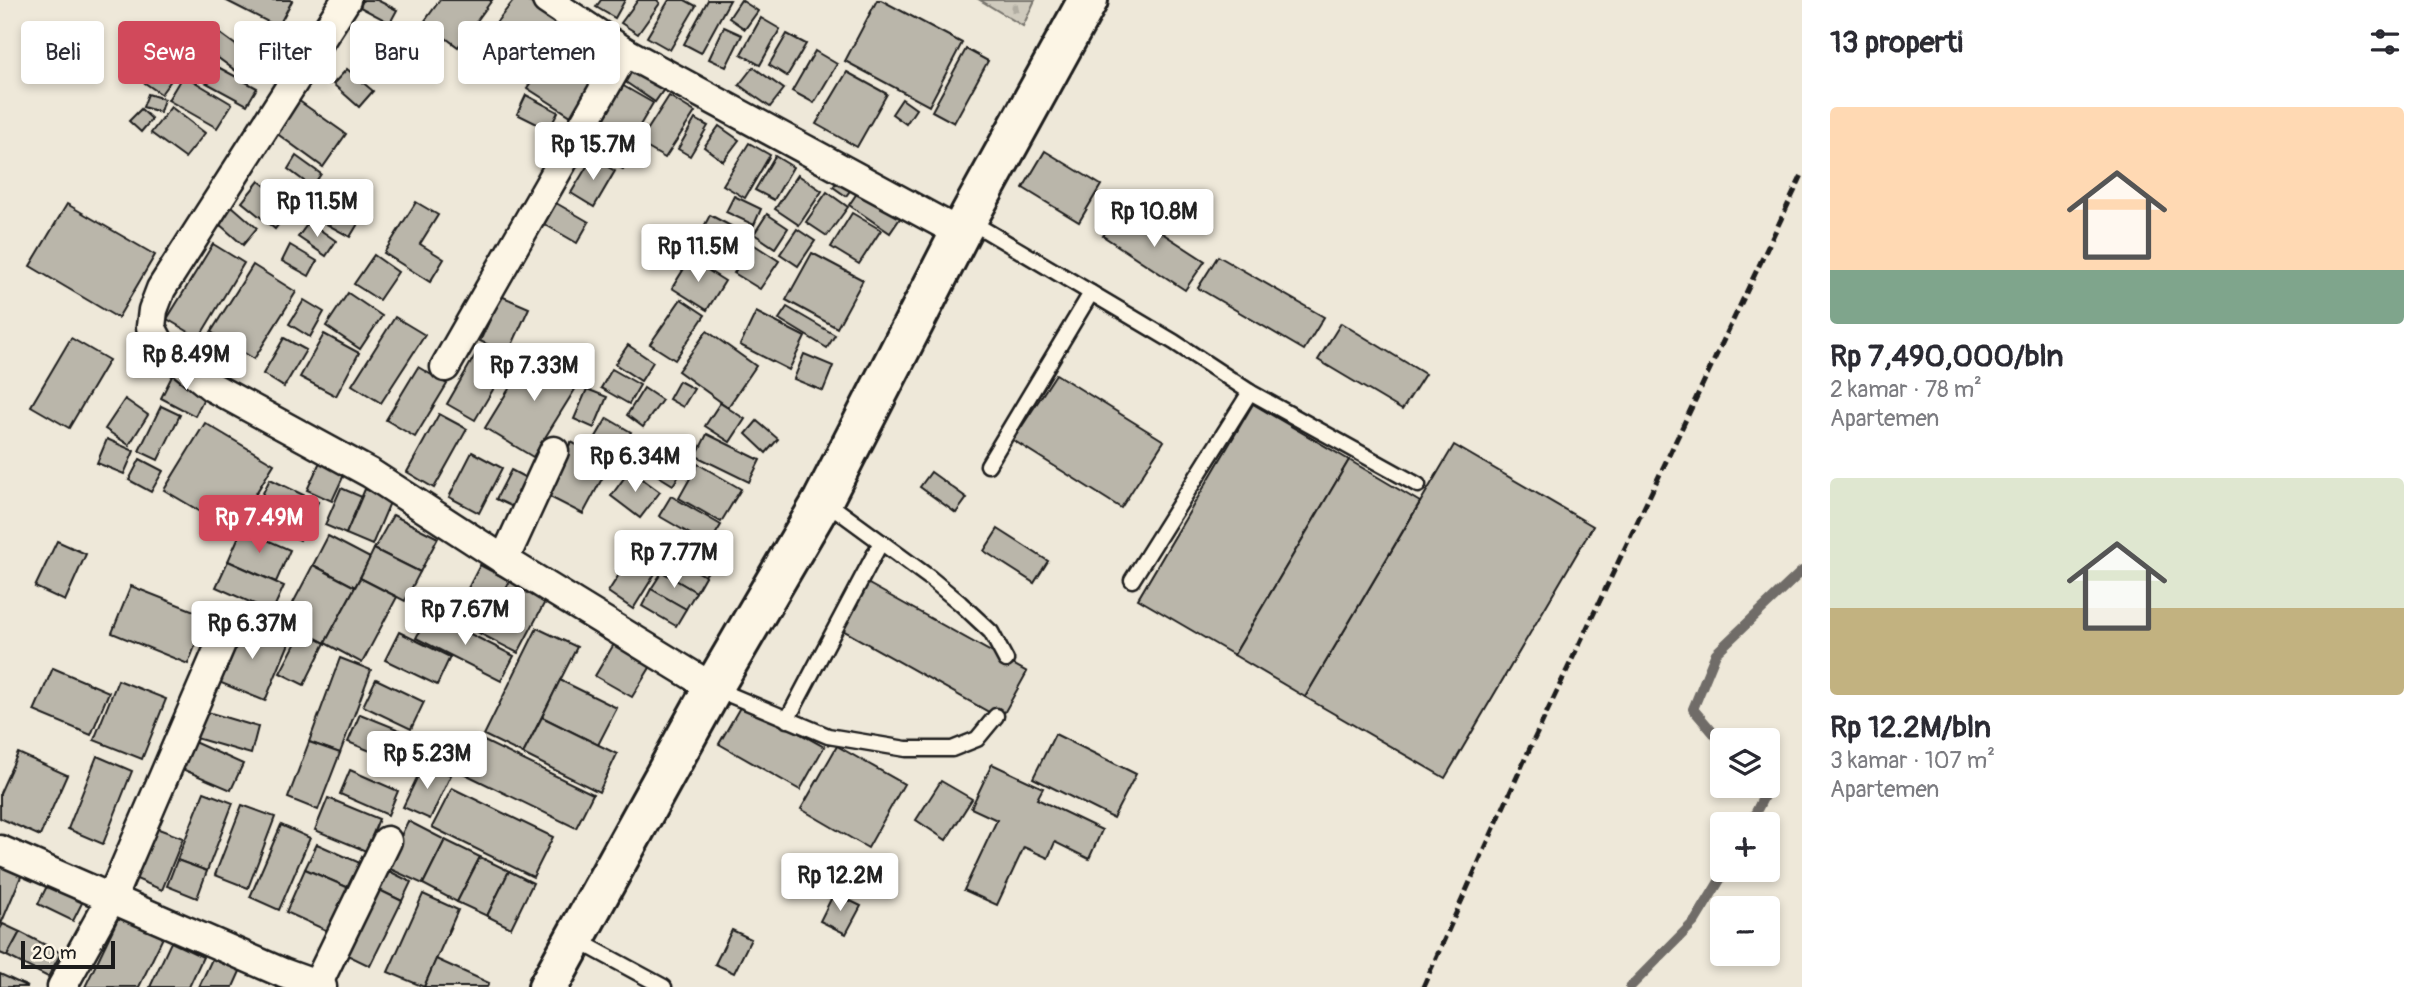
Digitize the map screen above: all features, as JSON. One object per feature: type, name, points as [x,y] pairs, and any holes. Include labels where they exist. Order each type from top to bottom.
[{"type":"highway","points":[[548,987],[713,688],[823,500],[963,226],[1088,0]]},
{"type":"street","points":[[346,0],[161,289],[153,310],[151,327],[161,346],[212,387],[370,473],[504,560],[713,688]]},
{"type":"street","points":[[547,0],[625,52],[963,226]]},
{"type":"street","points":[[445,368],[625,52]]},
{"type":"street","points":[[504,560],[554,451]]},
{"type":"street","points":[[62,987],[111,897],[222,641]]},
{"type":"street","points":[[0,850],[111,897],[280,980],[320,986],[387,841]]},
{"type":"lane","points":[[963,226],[1091,293],[1174,342],[1250,392],[1418,485]]},
{"type":"lane","points":[[988,465],[1091,293]]},
{"type":"lane","points":[[1132,580],[1250,392]]},
{"type":"lane","points":[[823,500],[930,578],[991,632],[1006,660]]},
{"type":"lane","points":[[787,720],[881,542]]},
{"type":"lane","points":[[713,688],[828,736],[906,749],[952,749],[977,739],[996,716]]},
{"type":"lane","points":[[576,939],[664,987]]},
{"type":"green space","points":[[980,0],[1035,0],[1023,26]]},
{"type":"building","points":[[225,0],[292,1],[281,21],[266,21]]},
{"type":"building","points":[[363,0],[377,0],[397,10],[391,21],[386,21],[360,7]]},
{"type":"building","points":[[440,0],[492,0],[477,21],[458,21],[458,47],[444,37],[444,21],[425,21]]},
{"type":"building","points":[[514,0],[527,0],[554,21],[498,21]]},
{"type":"building","points":[[601,0],[625,0],[615,18],[596,7]]},
{"type":"building","points":[[638,0],[657,0],[660,3],[638,34],[621,23]]},
{"type":"building","points":[[669,0],[685,0],[696,6],[670,50],[647,37]]},
{"type":"building","points":[[708,0],[730,0],[701,53],[684,44]]},
{"type":"building","points":[[741,0],[758,11],[745,29],[729,18]]},
{"type":"building","points":[[877,0],[962,43],[929,106],[845,61]]},
{"type":"building","points":[[761,18],[780,29],[760,65],[741,54]]},
{"type":"building","points":[[724,27],[742,35],[726,67],[709,59]]},
{"type":"building","points":[[220,33],[234,44],[234,70],[220,59]]},
{"type":"building","points":[[787,34],[806,44],[787,76],[769,65]]},
{"type":"building","points":[[966,49],[988,61],[954,123],[932,111]]},
{"type":"building","points":[[815,51],[837,64],[814,103],[792,91]]},
{"type":"building","points":[[637,61],[669,82],[655,102],[624,81]]},
{"type":"building","points":[[753,67],[784,89],[770,107],[739,85]]},
{"type":"building","points":[[220,68],[234,76],[234,84],[250,84],[257,88],[247,105],[208,84],[220,84]]},
{"type":"building","points":[[347,69],[350,72],[350,84],[365,84],[373,91],[359,107],[333,84],[336,84]]},
{"type":"building","points":[[847,72],[887,94],[857,147],[816,124]]},
{"type":"building","points":[[146,84],[168,84],[161,94]]},
{"type":"building","points":[[178,84],[198,84],[232,104],[217,128],[168,100]]},
{"type":"building","points":[[530,84],[592,84],[571,116],[527,88]]},
{"type":"building","points":[[620,84],[653,103],[632,139],[600,121]]},
{"type":"building","points":[[148,94],[164,99],[160,112],[143,107]]},
{"type":"building","points":[[526,95],[558,112],[549,130],[517,114]]},
{"type":"building","points":[[669,96],[695,112],[665,158],[639,143]]},
{"type":"building","points":[[295,98],[346,134],[323,167],[272,130]]},
{"type":"building","points":[[902,99],[916,109],[906,124],[892,114]]},
{"type":"building","points":[[171,107],[205,133],[185,158],[151,133]]},
{"type":"building","points":[[141,109],[152,119],[141,132],[129,121]]},
{"type":"building","points":[[695,119],[708,126],[690,156],[678,149]]},
{"type":"building","points":[[719,126],[739,140],[723,161],[704,147]]},
{"type":"building","points":[[596,129],[633,150],[623,169],[586,148]]},
{"type":"building","points":[[749,143],[770,155],[745,198],[723,185]]},
{"type":"building","points":[[1045,151],[1101,185],[1079,222],[1023,188]]},
{"type":"building","points":[[296,156],[321,174],[312,187],[288,169]]},
{"type":"building","points":[[775,156],[793,167],[774,200],[755,190]]},
{"type":"building","points":[[592,158],[615,171],[594,207],[571,193]]},
{"type":"building","points":[[845,172],[857,181],[846,196],[833,187]]},
{"type":"building","points":[[798,175],[822,191],[799,225],[775,209]]},
{"type":"building","points":[[259,181],[292,207],[275,229],[242,202]]},
{"type":"building","points":[[864,183],[905,211],[890,233],[849,205]]},
{"type":"building","points":[[827,192],[848,207],[827,236],[806,222]]},
{"type":"building","points":[[734,196],[761,209],[754,225],[726,212]]},
{"type":"building","points":[[224,199],[257,228],[243,245],[210,216]]},
{"type":"building","points":[[325,202],[359,222],[350,237],[315,218]]},
{"type":"building","points":[[416,202],[438,215],[420,244],[444,259],[430,282],[384,253]]},
{"type":"building","points":[[556,203],[589,222],[577,243],[544,224]]},
{"type":"building","points":[[67,204],[155,255],[118,318],[30,266]]},
{"type":"building","points":[[1122,207],[1205,261],[1185,290],[1103,236]]},
{"type":"building","points":[[852,213],[881,230],[859,264],[831,247]]},
{"type":"building","points":[[767,214],[788,228],[775,248],[754,234]]},
{"type":"building","points":[[710,215],[746,234],[728,269],[691,251]]},
{"type":"building","points":[[309,222],[336,241],[326,256],[298,237]]},
{"type":"building","points":[[797,229],[815,241],[798,266],[780,254]]},
{"type":"building","points":[[213,244],[244,263],[199,338],[167,319]]},
{"type":"building","points":[[753,244],[779,261],[760,289],[734,273]]},
{"type":"building","points":[[290,245],[317,261],[309,276],[282,261]]},
{"type":"building","points":[[812,253],[863,280],[837,328],[786,300]]},
{"type":"building","points":[[374,255],[398,272],[379,300],[354,284]]},
{"type":"building","points":[[1218,256],[1324,317],[1304,350],[1198,288]]},
{"type":"building","points":[[690,259],[725,281],[707,310],[672,288]]},
{"type":"building","points":[[253,265],[296,292],[254,359],[211,332]]},
{"type":"building","points":[[348,293],[382,316],[360,349],[326,326]]},
{"type":"building","points":[[501,296],[529,308],[508,354],[480,341]]},
{"type":"building","points":[[681,299],[705,315],[675,360],[650,344]]},
{"type":"building","points":[[304,300],[324,312],[310,337],[289,324]]},
{"type":"building","points":[[787,307],[835,335],[827,348],[779,319]]},
{"type":"building","points":[[756,312],[805,337],[789,370],[740,345]]},
{"type":"building","points":[[395,317],[425,335],[381,403],[352,385]]},
{"type":"building","points":[[1341,323],[1425,374],[1402,410],[1318,360]]},
{"type":"building","points":[[707,331],[756,366],[728,407],[678,371]]},
{"type":"building","points":[[324,334],[359,353],[336,396],[300,377]]},
{"type":"building","points":[[71,338],[109,360],[69,428],[31,406]]},
{"type":"building","points":[[284,338],[306,350],[284,387],[263,374]]},
{"type":"building","points":[[628,345],[653,362],[641,381],[615,364]]},
{"type":"building","points":[[534,348],[582,378],[533,457],[485,428]]},
{"type":"building","points":[[478,350],[507,366],[475,420],[447,404]]},
{"type":"building","points":[[804,354],[833,366],[823,391],[794,379]]},
{"type":"building","points":[[418,367],[447,384],[415,437],[386,420]]},
{"type":"building","points":[[176,368],[210,386],[195,416],[161,398]]},
{"type":"building","points":[[612,369],[640,385],[629,404],[601,388]]},
{"type":"building","points":[[1056,374],[1164,441],[1121,508],[1013,440]]},
{"type":"building","points":[[679,381],[694,389],[683,407],[669,399]]},
{"type":"building","points":[[644,388],[662,400],[643,427],[627,415]]},
{"type":"building","points":[[587,389],[607,397],[594,428],[574,419]]},
{"type":"building","points":[[125,399],[148,415],[129,445],[105,429]]},
{"type":"building","points":[[720,403],[745,419],[730,442],[705,426]]},
{"type":"building","points":[[1253,404],[1349,460],[1234,655],[1138,599]]},
{"type":"building","points":[[161,406],[180,415],[158,460],[139,451]]},
{"type":"building","points":[[439,414],[467,429],[434,488],[407,472]]},
{"type":"building","points":[[607,418],[631,432],[615,461],[590,447]]},
{"type":"building","points":[[757,421],[778,439],[766,453],[746,434]]},
{"type":"building","points":[[205,423],[274,464],[233,531],[164,490]]},
{"type":"building","points":[[707,434],[760,460],[749,482],[696,456]]},
{"type":"building","points":[[646,436],[688,462],[673,485],[631,459]]},
{"type":"building","points":[[107,439],[134,451],[124,474],[97,463]]},
{"type":"building","points":[[571,442],[611,462],[583,514],[544,494]]},
{"type":"building","points":[[1454,445],[1593,526],[1445,778],[1305,697]]},
{"type":"building","points":[[472,452],[502,468],[479,513],[449,497]]},
{"type":"building","points":[[324,453],[349,464],[332,501],[307,490]]},
{"type":"building","points":[[140,459],[163,471],[151,492],[129,480]]},
{"type":"building","points":[[1349,460],[1420,502],[1305,697],[1234,655]]},
{"type":"building","points":[[698,464],[741,489],[721,522],[679,498]]},
{"type":"building","points":[[511,470],[530,480],[515,508],[496,499]]},
{"type":"building","points":[[630,470],[660,492],[640,518],[611,496]]},
{"type":"building","points":[[931,472],[967,498],[956,513],[920,487]]},
{"type":"building","points":[[270,479],[318,502],[300,540],[251,517]]},
{"type":"building","points":[[341,488],[362,497],[346,534],[325,525]]},
{"type":"building","points":[[365,489],[391,500],[372,545],[346,534]]},
{"type":"building","points":[[671,496],[721,525],[709,545],[659,516]]},
{"type":"building","points":[[393,515],[438,538],[420,572],[374,549]]},
{"type":"building","points":[[242,529],[290,550],[276,582],[228,561]]},
{"type":"building","points":[[998,529],[1048,561],[1034,583],[984,551]]},
{"type":"building","points":[[328,536],[370,558],[355,587],[313,565]]},
{"type":"building","points":[[682,537],[717,557],[705,576],[671,556]]},
{"type":"building","points":[[57,541],[86,554],[65,601],[35,587]]},
{"type":"building","points":[[374,549],[420,572],[405,601],[360,578]]},
{"type":"building","points":[[631,556],[656,572],[633,609],[608,592]]},
{"type":"building","points":[[671,556],[705,576],[696,592],[662,572]]},
{"type":"building","points":[[228,561],[284,586],[272,612],[216,587]]},
{"type":"building","points":[[313,565],[355,587],[325,643],[283,622]]},
{"type":"building","points":[[480,565],[510,581],[481,634],[452,619]]},
{"type":"building","points":[[662,572],[696,592],[686,609],[651,589]]},
{"type":"building","points":[[360,578],[397,597],[362,663],[325,643]]},
{"type":"building","points":[[510,581],[546,600],[518,653],[481,634]]},
{"type":"building","points":[[867,583],[1027,672],[1002,717],[841,629]]},
{"type":"building","points":[[131,586],[207,616],[188,664],[112,633]]},
{"type":"building","points":[[651,589],[686,609],[676,626],[642,606]]},
{"type":"building","points":[[429,613],[514,656],[501,681],[416,638]]},
{"type":"building","points":[[239,620],[290,641],[265,701],[214,680]]},
{"type":"building","points":[[537,628],[577,647],[523,754],[484,735]]},
{"type":"building","points":[[302,631],[325,643],[304,685],[280,673]]},
{"type":"building","points":[[399,632],[450,657],[437,685],[385,660]]},
{"type":"building","points":[[614,644],[651,666],[632,697],[595,676]]},
{"type":"building","points":[[340,658],[371,670],[340,753],[309,742]]},
{"type":"building","points":[[53,668],[109,692],[91,735],[34,711]]},
{"type":"building","points":[[376,679],[424,702],[411,729],[363,706]]},
{"type":"building","points":[[118,680],[166,699],[142,759],[94,740]]},
{"type":"building","points":[[560,680],[617,708],[598,745],[542,717]]},
{"type":"building","points":[[743,702],[824,747],[800,790],[719,744]]},
{"type":"building","points":[[204,711],[258,727],[251,754],[196,738]]},
{"type":"building","points":[[360,714],[407,733],[395,761],[348,742]]},
{"type":"building","points":[[542,717],[617,754],[599,792],[523,754]]},
{"type":"building","points":[[1055,734],[1136,774],[1113,818],[1033,778]]},
{"type":"building","points":[[480,739],[593,794],[576,828],[463,773]]},
{"type":"building","points":[[194,742],[243,764],[231,790],[182,769]]},
{"type":"building","points":[[309,742],[340,753],[318,810],[288,798]]},
{"type":"building","points":[[837,746],[904,784],[868,848],[801,809]]},
{"type":"building","points":[[18,753],[67,775],[40,836],[0,818],[0,793]]},
{"type":"building","points":[[97,756],[132,771],[103,844],[68,829]]},
{"type":"building","points":[[424,763],[451,775],[430,819],[403,807]]},
{"type":"building","points":[[992,764],[1043,788],[1037,799],[1102,830],[1089,859],[1055,842],[1048,858],[1024,847],[997,905],[964,890],[997,820],[971,808]]},
{"type":"building","points":[[350,770],[398,791],[388,815],[340,794]]},
{"type":"building","points":[[941,781],[972,799],[946,840],[916,820]]},
{"type":"building","points":[[452,788],[553,837],[533,877],[432,827]]},
{"type":"building","points":[[204,792],[233,803],[207,871],[177,860]]},
{"type":"building","points":[[328,798],[379,819],[366,851],[315,830]]},
{"type":"building","points":[[242,805],[275,817],[248,888],[215,875]]},
{"type":"building","points":[[408,821],[445,840],[423,884],[386,867]]},
{"type":"building","points":[[148,825],[183,838],[162,890],[127,875]]},
{"type":"building","points":[[281,825],[310,838],[279,910],[250,897]]},
{"type":"building","points":[[445,840],[480,857],[457,902],[423,884]]},
{"type":"building","points":[[317,844],[360,863],[349,888],[305,869]]},
{"type":"building","points":[[0,857],[25,867],[1,924],[0,924]]},
{"type":"building","points":[[480,857],[509,871],[487,916],[457,902]]},
{"type":"building","points":[[177,860],[207,871],[197,898],[167,886]]},
{"type":"building","points":[[379,866],[411,882],[402,901],[369,885]]},
{"type":"building","points":[[305,869],[349,888],[330,932],[286,912]]},
{"type":"building","points":[[509,871],[533,883],[511,928],[487,916]]},
{"type":"building","points":[[49,882],[84,899],[73,921],[38,904]]},
{"type":"building","points":[[369,885],[402,901],[370,966],[337,950]]},
{"type":"building","points":[[834,893],[861,906],[846,934],[820,921]]},
{"type":"building","points":[[423,894],[458,910],[424,987],[388,972]]},
{"type":"building","points":[[125,904],[169,925],[139,987],[85,987]]},
{"type":"building","points":[[3,924],[20,932],[7,956],[0,953],[0,929]]},
{"type":"building","points":[[732,930],[751,939],[734,973],[715,964]]},
{"type":"building","points":[[20,932],[61,953],[48,977],[7,956]]},
{"type":"building","points":[[171,942],[203,957],[189,987],[150,987]]},
{"type":"building","points":[[218,946],[246,958],[233,987],[199,987]]},
{"type":"building","points":[[436,959],[489,983],[487,987],[424,987]]},
{"type":"building","points":[[0,974],[28,987],[0,987]]},
{"type":"waterway","points":[[1710,729],[1693,709],[1716,653],[1802,571]]},
{"type":"waterway","points":[[1756,812],[1763,798]]},
{"type":"waterway","points":[[1630,987],[1695,921],[1719,882]]},
{"type":"railway","points":[[1423,987],[1529,750],[1802,175]]}]
